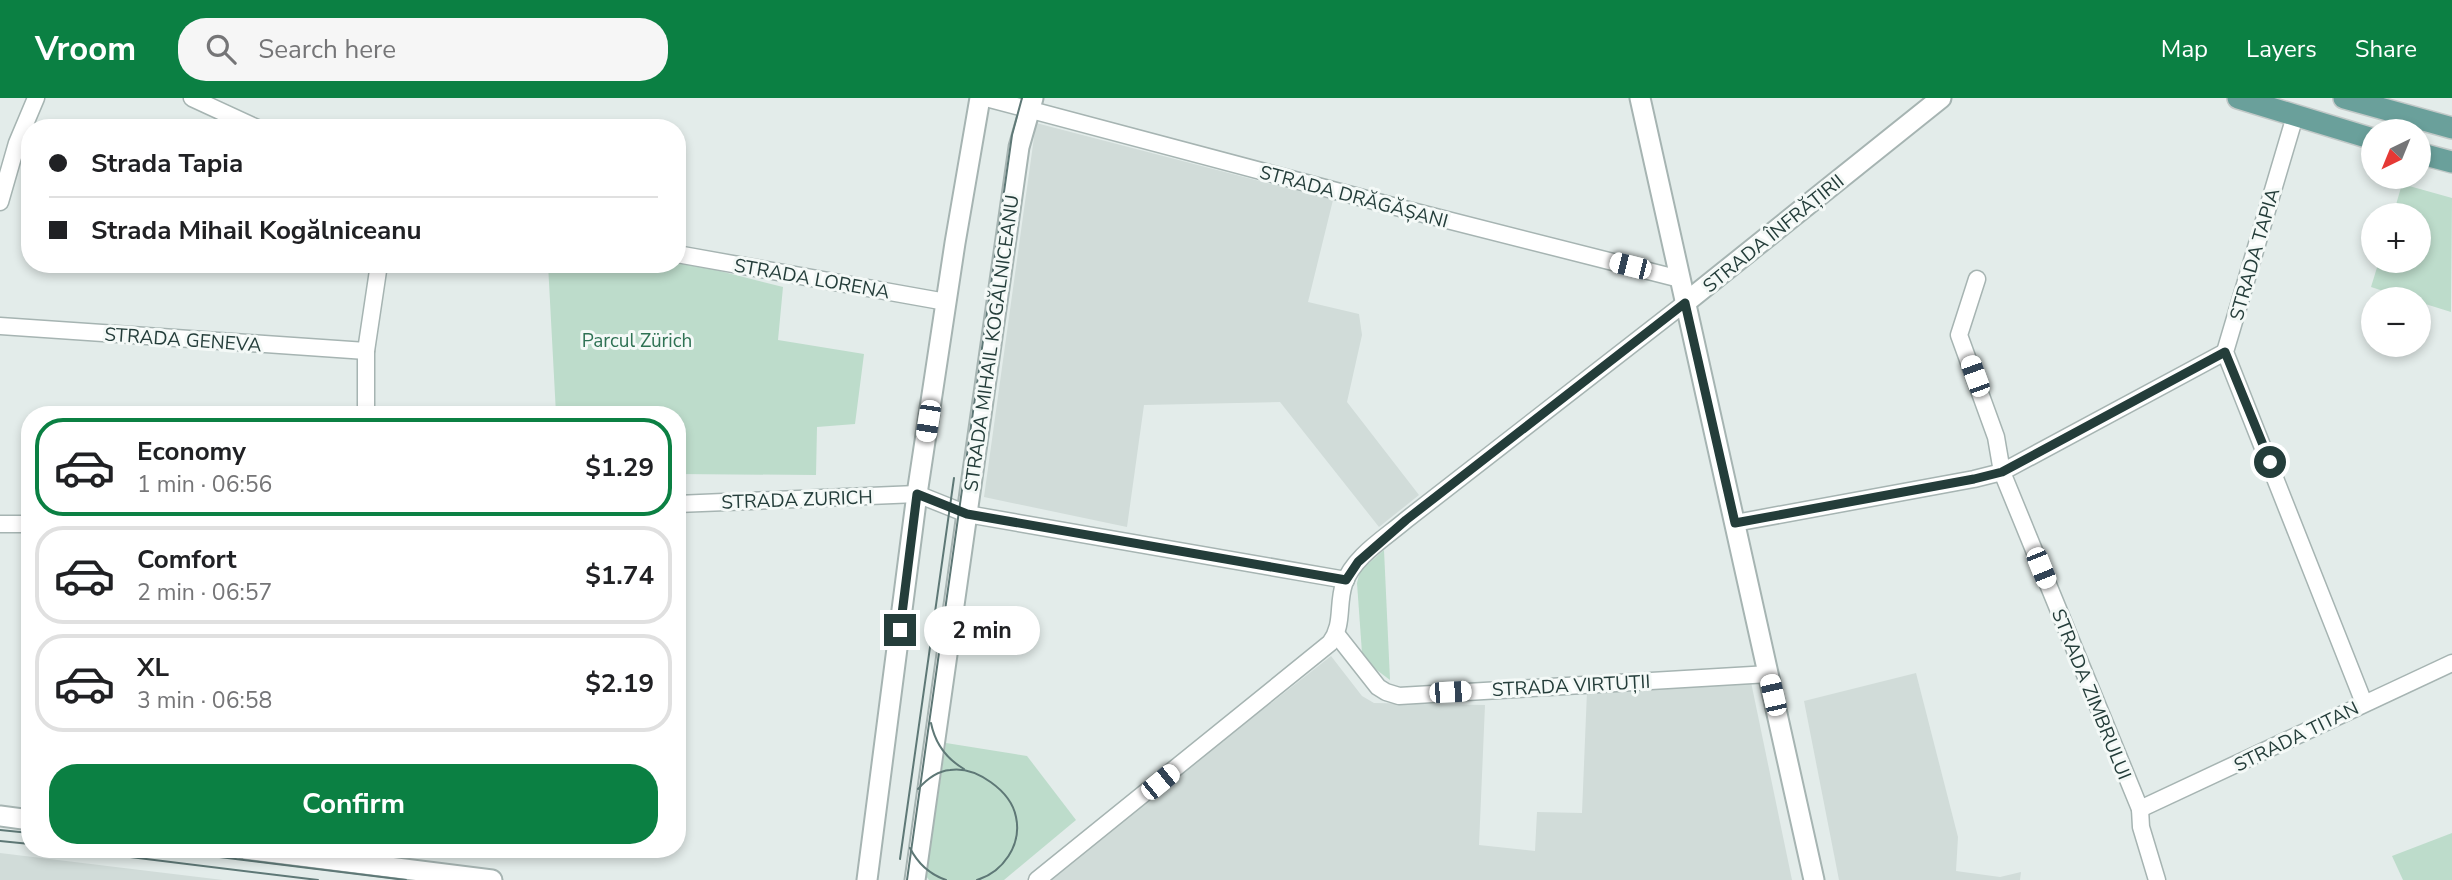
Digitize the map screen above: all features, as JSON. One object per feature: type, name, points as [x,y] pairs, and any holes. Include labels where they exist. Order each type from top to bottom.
[{"type":"main road","points":[[2238,98],[2361,135]]},
{"type":"main road","points":[[2344,98],[2452,128]]},
{"type":"main road","points":[[2431,156],[2452,162]]},
{"type":"street","points":[[28,119],[36,98]]},
{"type":"street","points":[[192,98],[238,119]]},
{"type":"street","points":[[867,880],[917,494],[980,98]]},
{"type":"street","name":"STRADA DRĂGĂȘANI","points":[[986,98],[1031,104],[1680,279]]},
{"type":"street","points":[[1640,98],[1814,880]]},
{"type":"street","name":"STRADA ÎNFRĂȚIRII","points":[[1346,580],[1358,562],[1406,520],[1685,303],[1941,98]]},
{"type":"street","name":"STRADA MIHAIL KOGĂLNICEANU","points":[[915,880],[1019,147],[1031,104]]},
{"type":"street","name":"STRADA TAPIA","points":[[2225,352],[2295,116]]},
{"type":"street","points":[[0,202],[21,136]]},
{"type":"street","name":"STRADA LORENA","points":[[686,256],[946,302]]},
{"type":"street","points":[[366,406],[366,351],[378,273]]},
{"type":"street","name":"STRADA ZIMBRULUI","points":[[1977,279],[1959,335],[1996,437],[2002,472],[2140,809],[2141,827],[2157,880]]},
{"type":"street","name":"STRADA GENEVA","points":[[0,326],[366,351]]},
{"type":"street","points":[[1735,523],[2002,472],[2225,352],[2364,703]]},
{"type":"street","points":[[917,494],[967,514],[1346,580],[1337,635],[1323,650],[1037,880]]},
{"type":"street","name":"STRADA ZURICH","points":[[686,504],[917,494]]},
{"type":"street","points":[[0,524],[21,524]]},
{"type":"street","name":"STRADA VIRTUȚII","points":[[1337,635],[1378,687],[1385,692],[1399,695],[1769,674]]},
{"type":"street","name":"STRADA TITAN","points":[[2140,809],[2452,663]]},
{"type":"street","points":[[0,817],[21,819]]},
{"type":"street","points":[[364,858],[492,880]]},
{"type":"shaded area","points":[[1036,123],[1333,200],[1308,302],[1359,314],[1362,335],[1347,402],[1419,495],[1379,527],[1280,402],[1144,405],[1127,527],[984,497]]},
{"type":"shaded area","points":[[1331,656],[1362,696],[1374,703],[1485,705],[1479,845],[1535,851],[1537,812],[1582,813],[1587,691],[1751,682],[1792,880],[1046,880]]},
{"type":"shaded area","points":[[1916,673],[1958,837],[1956,871],[2000,877],[2021,872],[2020,880],[1839,880],[1804,701]]},
{"type":"shaded area","points":[[0,853],[21,856],[21,858],[41,858],[223,880],[0,880]]},
{"type":"green space","points":[[2401,189],[2420,189],[2452,198],[2451,312],[2431,306],[2431,287],[2371,287],[2375,273],[2431,273],[2431,203],[2396,203]]},
{"type":"green space","name":"Parcul Zürich","points":[[686,265],[783,287],[778,340],[864,354],[855,424],[817,427],[816,475],[686,474],[686,406],[556,406],[548,273],[686,273]]},
{"type":"green space","points":[[1384,550],[1390,680],[1374,668],[1362,653],[1357,583],[1360,571]]},
{"type":"green space","points":[[946,743],[1027,756],[1076,820],[1004,880],[929,880],[926,876]]},
{"type":"green space","points":[[2452,833],[2452,880],[2403,880],[2392,856]]},
{"type":"tram line","points":[[907,880],[1012,135],[1022,98]]},
{"type":"tram line","points":[[900,859],[954,478]]},
{"type":"tram line","points":[[931,723],[943,750],[964,769]]},
{"type":"tram line","points":[[918,789],[928,779],[946,771],[971,772],[991,782],[1013,807],[1017,827],[1009,856],[995,871],[977,880]]},
{"type":"tram line","points":[[0,830],[21,832]]},
{"type":"tram line","points":[[0,841],[21,843]]},
{"type":"tram line","points":[[910,848],[925,868],[946,880]]},
{"type":"tram line","points":[[138,858],[318,880]]},
{"type":"tram line","points":[[227,858],[406,880]]},
{"type":"route","points":[[900,630],[917,494],[967,514],[1346,580],[1358,562],[1406,520],[1685,303],[1735,523],[2002,472],[2225,352],[2270,462]]}]
